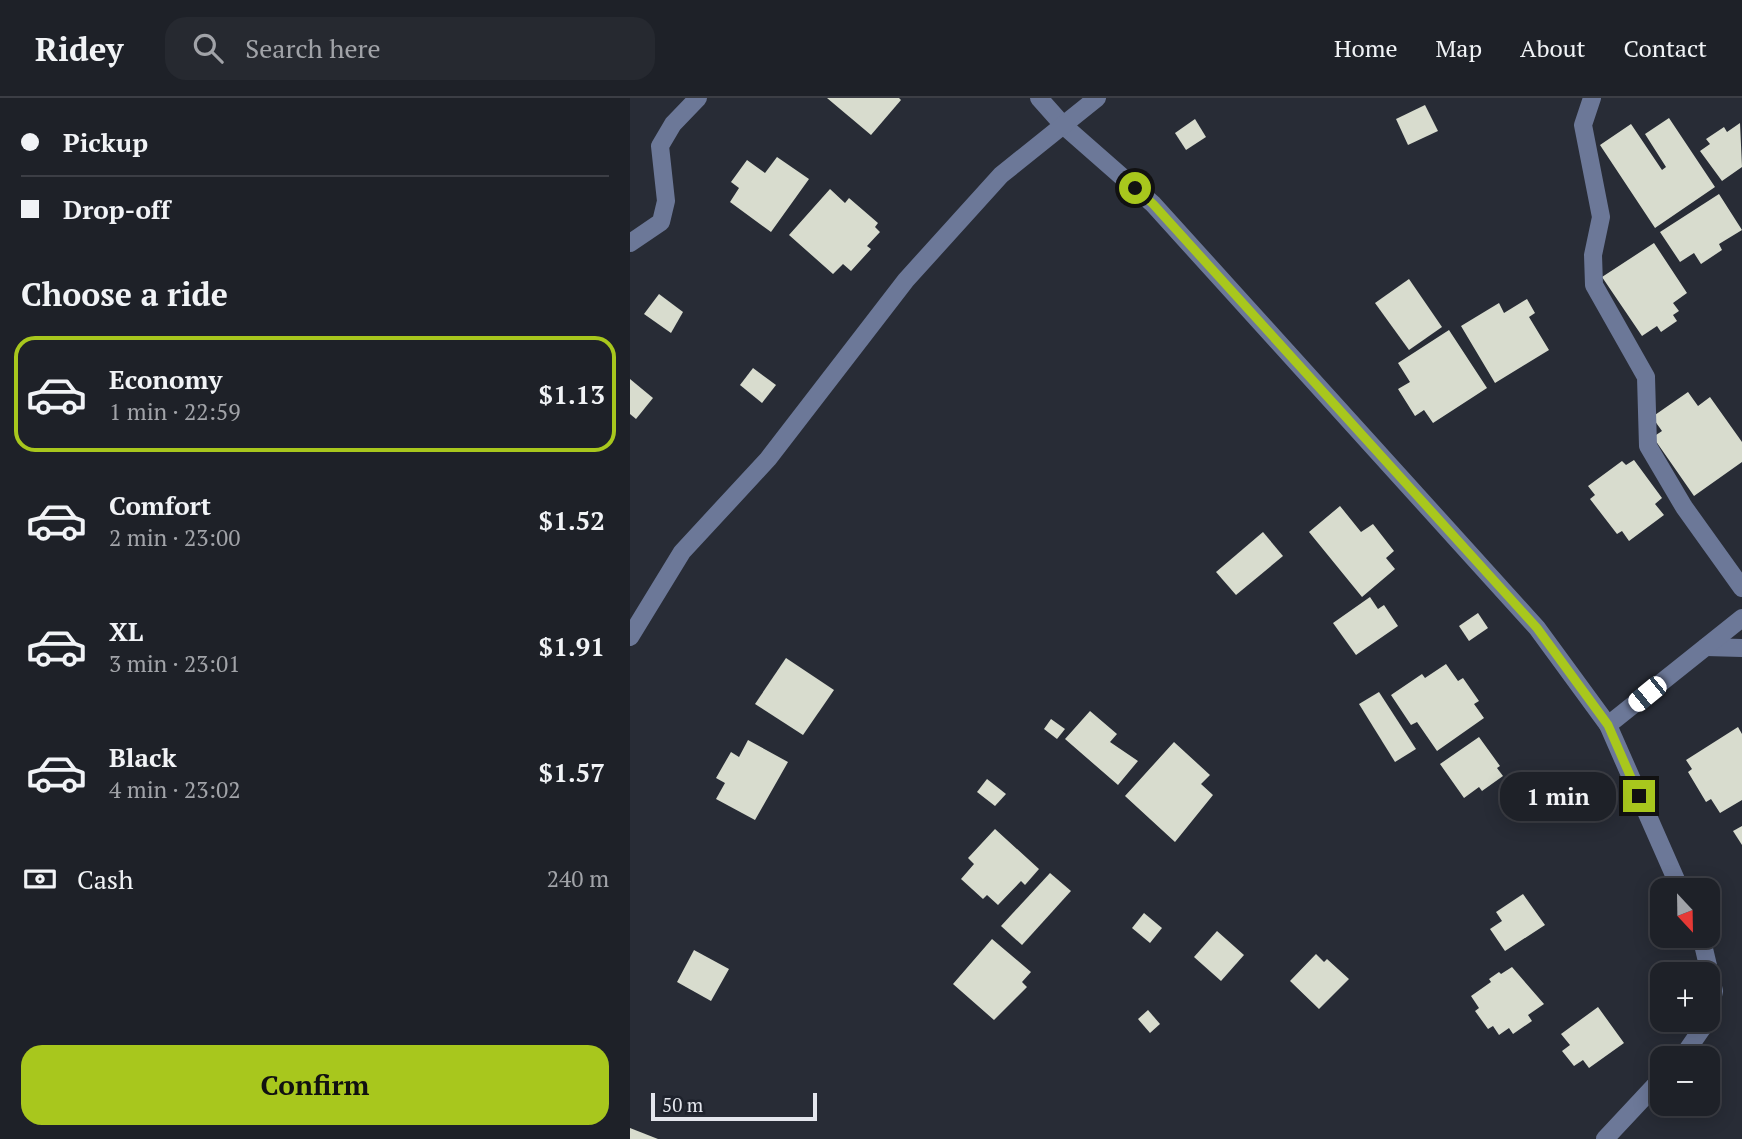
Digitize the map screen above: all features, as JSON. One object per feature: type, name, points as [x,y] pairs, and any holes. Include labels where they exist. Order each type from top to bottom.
[{"type":"street","points":[[630,243],[661,222],[666,201],[660,146],[673,124],[698,98]]},
{"type":"street","points":[[1038,98],[1063,125],[1153,204],[1537,628],[1608,725],[1675,878]]},
{"type":"street","points":[[630,637],[682,552],[768,459],[906,281],[1001,175],[1097,98]]},
{"type":"street","points":[[1592,98],[1583,125],[1601,217],[1593,255],[1594,285],[1646,377],[1648,446],[1684,507],[1742,588]]},
{"type":"street","points":[[1608,725],[1742,618]]},
{"type":"street","points":[[1706,647],[1742,648]]},
{"type":"street","points":[[1605,1139],[1650,1091]]},
{"type":"building","points":[[827,98],[899,98],[901,100],[871,135]]},
{"type":"building","points":[[1425,105],[1438,131],[1408,145],[1396,119]]},
{"type":"building","points":[[1669,118],[1715,187],[1655,228],[1600,145],[1631,124],[1662,170],[1666,167],[1645,134]]},
{"type":"building","points":[[1195,119],[1206,137],[1186,150],[1175,133]]},
{"type":"building","points":[[1740,123],[1742,167],[1722,181],[1700,151],[1710,144],[1706,139],[1724,127],[1727,132]]},
{"type":"building","points":[[777,157],[809,179],[771,232],[730,202],[739,188],[731,182],[747,160],[765,173]]},
{"type":"building","points":[[830,189],[845,203],[849,198],[878,223],[875,227],[880,232],[867,246],[871,249],[851,271],[843,264],[833,274],[789,235]]},
{"type":"building","points":[[1719,194],[1742,230],[1719,244],[1722,250],[1701,264],[1694,253],[1680,262],[1660,232]]},
{"type":"building","points":[[1654,243],[1687,293],[1673,303],[1679,311],[1673,315],[1677,321],[1661,332],[1657,326],[1642,336],[1602,277]]},
{"type":"building","points":[[1409,279],[1442,327],[1409,350],[1375,303]]},
{"type":"building","points":[[659,294],[683,312],[671,333],[644,314]]},
{"type":"building","points":[[1527,299],[1535,313],[1529,317],[1549,350],[1495,383],[1461,326],[1499,303],[1504,313]]},
{"type":"building","points":[[1449,330],[1487,388],[1433,423],[1424,410],[1415,416],[1398,389],[1410,382],[1398,363]]},
{"type":"building","points":[[753,368],[776,385],[762,403],[740,385]]},
{"type":"building","points":[[630,379],[653,398],[636,419],[630,414]]},
{"type":"building","points":[[1688,392],[1698,406],[1710,397],[1742,442],[1742,462],[1694,496],[1653,437],[1662,431],[1652,417]]},
{"type":"building","points":[[1634,460],[1662,498],[1655,504],[1664,515],[1629,541],[1622,531],[1617,534],[1590,499],[1595,495],[1588,486],[1622,461],[1626,465]]},
{"type":"building","points":[[1340,506],[1361,532],[1373,524],[1394,551],[1386,558],[1395,569],[1362,597],[1309,532]]},
{"type":"building","points":[[1263,532],[1283,556],[1236,595],[1216,572]]},
{"type":"building","points":[[1370,597],[1378,609],[1384,605],[1398,626],[1356,655],[1333,623]]},
{"type":"building","points":[[1478,613],[1488,628],[1469,641],[1459,626]]},
{"type":"building","points":[[786,658],[834,690],[803,735],[755,704]]},
{"type":"building","points":[[1446,664],[1458,681],[1463,678],[1479,701],[1474,704],[1484,718],[1437,751],[1417,722],[1411,725],[1391,695],[1422,674],[1425,678]]},
{"type":"building","points":[[1379,692],[1416,749],[1395,762],[1359,704]]},
{"type":"building","points":[[1090,711],[1117,734],[1110,742],[1138,761],[1118,785],[1065,739]]},
{"type":"building","points":[[1051,719],[1065,729],[1057,739],[1044,729]]},
{"type":"building","points":[[1738,727],[1742,734],[1742,800],[1720,813],[1711,799],[1706,802],[1688,772],[1692,769],[1686,760]]},
{"type":"building","points":[[1479,737],[1500,766],[1497,768],[1503,776],[1482,791],[1479,787],[1464,798],[1440,764]]},
{"type":"building","points":[[748,740],[788,762],[755,820],[716,799],[725,783],[716,778],[731,752],[739,757]]},
{"type":"building","points":[[1174,742],[1210,775],[1201,784],[1213,795],[1175,842],[1125,796]]},
{"type":"building","points":[[987,779],[1006,794],[995,806],[977,792]]},
{"type":"building","points":[[1742,826],[1742,845],[1733,831]]},
{"type":"building","points":[[995,829],[1039,869],[1025,885],[1021,881],[998,905],[987,895],[983,899],[961,879],[974,864],[968,858]]},
{"type":"building","points":[[1050,873],[1071,891],[1022,945],[1001,926]]},
{"type":"building","points":[[1523,894],[1545,925],[1505,951],[1490,929],[1502,921],[1496,912]]},
{"type":"building","points":[[1144,913],[1162,928],[1150,943],[1132,928]]},
{"type":"building","points":[[1217,931],[1244,955],[1221,981],[1194,957]]},
{"type":"building","points":[[992,939],[1031,972],[1022,982],[1027,987],[994,1020],[953,984]]},
{"type":"building","points":[[694,950],[729,969],[711,1001],[677,982]]},
{"type":"building","points":[[1316,954],[1324,962],[1327,959],[1349,979],[1319,1009],[1290,981]]},
{"type":"building","points":[[1512,967],[1544,1004],[1528,1015],[1532,1021],[1513,1034],[1509,1028],[1499,1035],[1493,1026],[1488,1029],[1475,1011],[1479,1008],[1471,996],[1491,982],[1489,979]]},
{"type":"building","points":[[1598,1007],[1624,1043],[1589,1068],[1583,1060],[1574,1066],[1562,1051],[1570,1045],[1561,1034]]},
{"type":"building","points":[[1148,1010],[1160,1024],[1150,1033],[1138,1019]]},
{"type":"building","points":[[630,1128],[658,1139],[630,1139]]},
{"type":"route","points":[[1135,188],[1153,204],[1537,628],[1608,725],[1639,796]]}]
